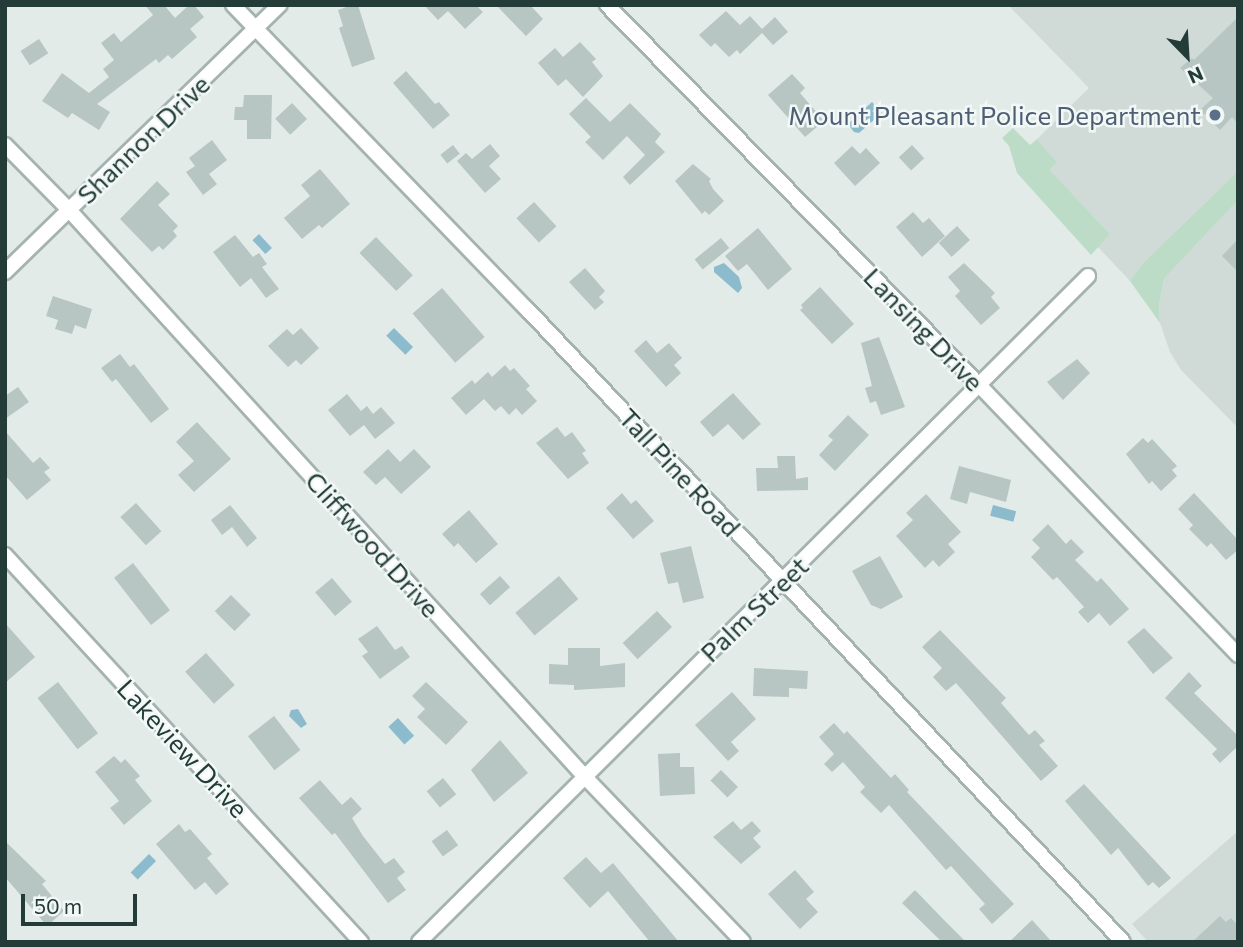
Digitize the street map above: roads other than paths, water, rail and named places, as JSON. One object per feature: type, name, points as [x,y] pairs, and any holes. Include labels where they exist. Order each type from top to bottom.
[{"type":"street","name":"Tall Pine Road","points":[[233,5],[527,309],[1123,942]]},
{"type":"street","name":"Shannon Drive","points":[[5,272],[280,5]]},
{"type":"street","name":"Lansing Drive","points":[[607,5],[979,385],[1238,655]]},
{"type":"street","name":"Cliffwood Drive","points":[[5,145],[70,211],[585,777],[743,942]]},
{"type":"street","name":"Palm Street","points":[[419,942],[1088,276]]},
{"type":"street","name":"Lakeview Drive","points":[[5,555],[361,942]]},
{"type":"water","points":[[872,102],[882,113],[859,133],[854,132],[850,122]]},
{"type":"water","points":[[259,234],[272,248],[265,254],[252,240]]},
{"type":"water","points":[[724,263],[739,277],[742,288],[738,293],[714,272],[714,267]]},
{"type":"water","points":[[394,328],[413,347],[405,355],[386,336]]},
{"type":"water","points":[[993,505],[1016,511],[1013,522],[990,516]]},
{"type":"water","points":[[298,709],[307,724],[301,728],[289,716],[291,710]]},
{"type":"water","points":[[398,718],[414,736],[404,745],[388,727]]},
{"type":"water","points":[[149,854],[156,861],[138,879],[131,872]]},
{"type":"place","name":"Mount Pleasant Police Department","points":[[1215,115]]}]
